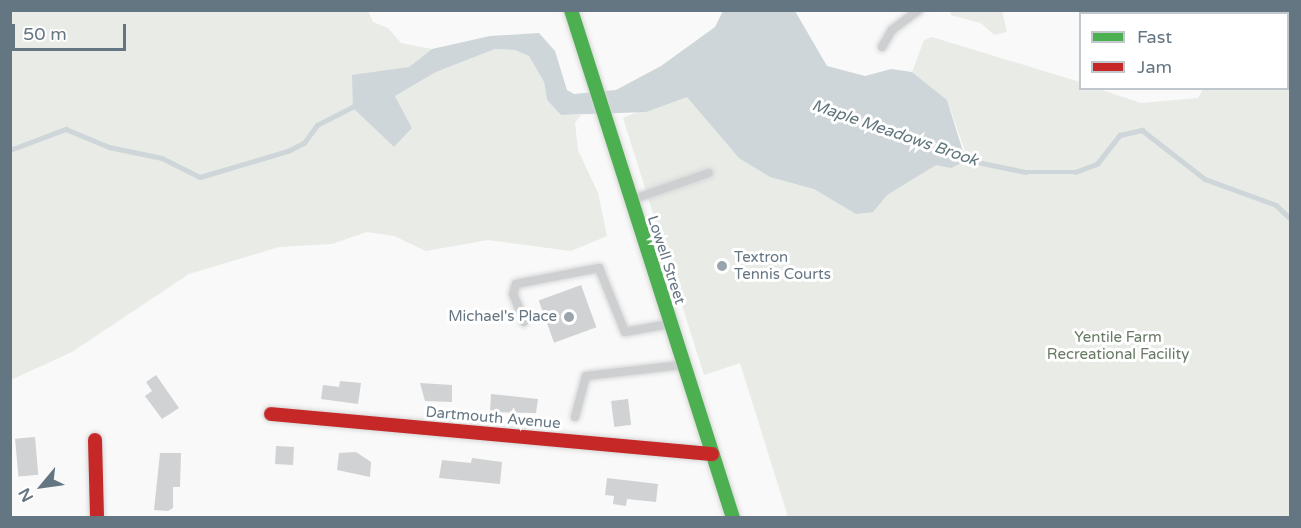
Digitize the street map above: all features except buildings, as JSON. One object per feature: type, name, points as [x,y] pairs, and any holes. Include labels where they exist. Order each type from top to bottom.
[{"type":"main road","name":"Lowell Street","points":[[571,10],[629,201],[733,518]]},
{"type":"main road","name":"Dartmouth Avenue","points":[[271,414],[712,453]]},
{"type":"main road","points":[[95,440],[97,518]]},
{"type":"lane","points":[[882,48],[892,30],[920,10]]},
{"type":"lane","points":[[629,201],[709,173]]},
{"type":"lane","points":[[524,322],[513,294],[516,284],[598,268],[625,332],[669,324]]},
{"type":"lane","points":[[575,417],[586,376],[683,365]]},
{"type":"green space","points":[[11,11],[368,11],[373,22],[388,28],[401,43],[432,49],[409,67],[388,72],[353,108],[394,147],[412,128],[395,96],[436,72],[495,49],[515,50],[529,56],[544,82],[547,100],[561,115],[581,115],[575,123],[578,150],[598,193],[607,236],[571,251],[488,240],[426,251],[394,236],[367,232],[332,244],[279,247],[189,274],[72,352],[11,380]]},
{"type":"green space","points":[[951,11],[1002,11],[1007,32],[994,35],[981,23],[951,15]]},
{"type":"green space","name":"Yentile Farm Recreational Facility","points":[[1238,11],[1290,11],[1290,517],[788,517],[740,363],[704,375],[623,118],[739,71],[965,151],[947,100],[912,72],[924,40],[932,37],[1079,82],[1079,90],[1102,90],[1141,103],[1198,98],[1202,90],[1289,90],[1289,12]]},
{"type":"water","points":[[723,11],[795,11],[827,66],[865,76],[891,69],[912,72],[947,100],[966,161],[951,168],[936,165],[887,195],[873,212],[856,214],[814,189],[770,177],[739,158],[687,97],[646,112],[561,115],[547,100],[544,82],[529,56],[515,50],[495,49],[436,72],[395,96],[412,128],[394,147],[353,108],[352,75],[409,67],[432,49],[490,36],[539,33],[555,51],[567,90],[574,94],[616,90],[661,66],[715,27]]},
{"type":"waterway","name":"Maple Meadows Brook","points":[[10,150],[66,129],[109,147],[162,158],[200,177],[288,151],[304,143],[317,125],[356,105]]},
{"type":"waterway","name":"Maple Meadows Brook","points":[[963,159],[1026,172],[1075,172],[1097,164],[1120,135],[1142,130],[1205,179],[1276,205],[1290,218]]},
{"type":"traffic: fast","points":[[571,10],[733,518]]},
{"type":"traffic: jam","points":[[271,414],[712,454]]},
{"type":"traffic: jam","points":[[95,440],[97,518]]},
{"type":"place","name":"Textron Tennis Courts","points":[[722,266]]},
{"type":"place","name":"Michael's Place","points":[[569,317]]}]
